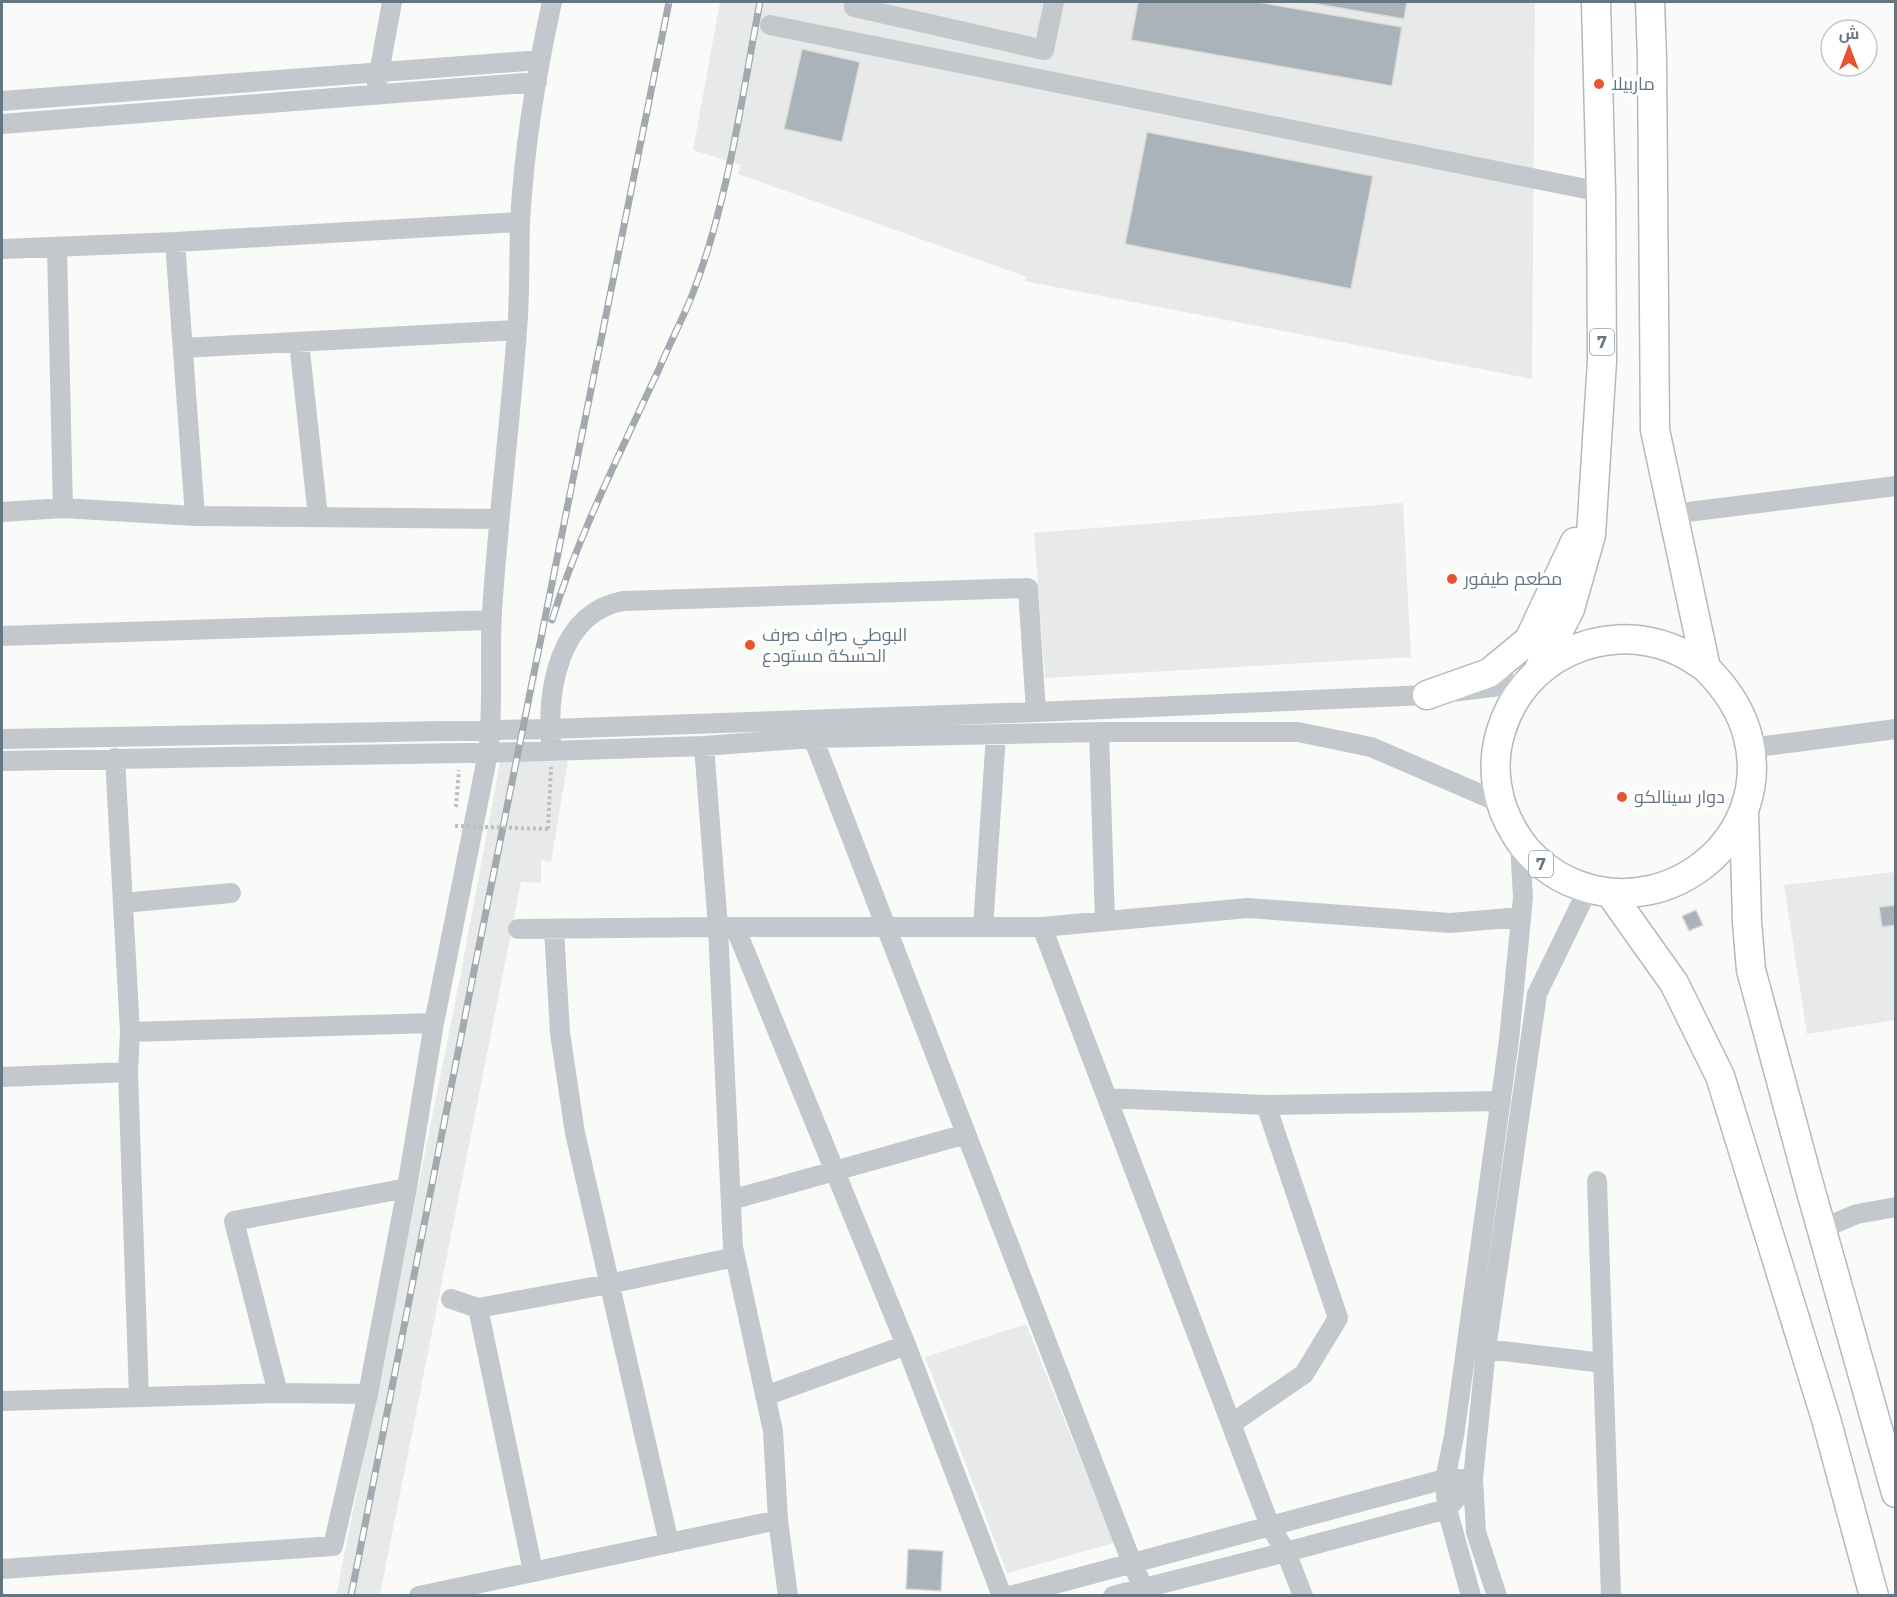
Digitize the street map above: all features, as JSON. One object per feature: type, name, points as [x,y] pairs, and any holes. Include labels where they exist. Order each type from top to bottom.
[{"type":"highway","name":"7","points":[[1532,677],[1570,609],[1591,535],[1602,361],[1601,192],[1596,2]]},
{"type":"highway","name":"7","points":[[1650,2],[1655,430],[1706,668]]},
{"type":"highway","points":[[1427,695],[1489,673],[1529,640],[1575,542],[1602,361]]},
{"type":"highway","name":"7","points":[[1744,810],[1733,832],[1719,851],[1694,872],[1680,880],[1658,889],[1634,893],[1599,891],[1569,882],[1534,858],[1509,824],[1501,803],[1496,772],[1498,740],[1504,719],[1513,700],[1532,677],[1554,658],[1592,642],[1611,639],[1652,642],[1689,657],[1706,668],[1732,699],[1742,717],[1750,748],[1751,774],[1744,810],[1747,922],[1751,970],[1821,1229],[1896,1492]]},
{"type":"highway","points":[[1599,891],[1674,982],[1720,1076],[1826,1419],[1874,1596]]},
{"type":"street","points":[[374,95],[392,2]]},
{"type":"street","points":[[2,1569],[333,1546],[368,1394],[407,1188],[434,1023],[488,753],[491,730],[492,620],[498,519],[517,330],[520,222],[540,60],[552,2]]},
{"type":"street","points":[[855,2],[854,7],[915,11],[1044,50],[1054,2]]},
{"type":"street","points":[[770,25],[1601,192]]},
{"type":"street","points":[[2,102],[540,60]]},
{"type":"street","points":[[2,124],[537,82]]},
{"type":"street","points":[[2,249],[175,242],[520,222]]},
{"type":"street","points":[[175,242],[195,516]]},
{"type":"street","points":[[57,248],[63,508]]},
{"type":"street","points":[[183,348],[517,330]]},
{"type":"street","points":[[299,342],[318,517]]},
{"type":"street","points":[[1672,514],[1896,486]]},
{"type":"street","points":[[2,512],[63,508],[195,516],[498,519]]},
{"type":"street","points":[[551,752],[552,688],[564,650],[582,622],[590,614],[600,608],[623,601],[1028,588],[1036,712]]},
{"type":"street","points":[[2,636],[492,620]]},
{"type":"street","points":[[2,740],[550,729],[1036,712],[1427,695],[1532,677]]},
{"type":"street","points":[[1750,748],[1896,729]]},
{"type":"street","points":[[1099,732],[1106,921]]},
{"type":"street","points":[[2,761],[551,752],[704,746],[813,738],[1099,732],[1298,732],[1371,747],[1501,803]]},
{"type":"street","points":[[983,927],[996,735]]},
{"type":"street","points":[[813,738],[1132,1563],[1146,1592]]},
{"type":"street","points":[[704,746],[726,927],[731,1200],[735,1257],[773,1431],[778,1520],[788,1596]]},
{"type":"street","points":[[115,758],[130,1032],[128,1072],[139,1397]]},
{"type":"street","points":[[1470,1596],[1448,1509],[1445,1479],[1454,1436],[1509,1040],[1521,917],[1521,843]]},
{"type":"street","points":[[1497,1596],[1476,1532],[1473,1479],[1486,1349],[1537,994],[1599,891]]},
{"type":"street","points":[[123,903],[231,893]]},
{"type":"street","points":[[518,929],[1042,927],[1248,908],[1449,923],[1521,917]]},
{"type":"street","points":[[726,927],[834,1170],[906,1345],[1002,1596]]},
{"type":"street","points":[[1042,927],[1270,1526],[1286,1552],[1303,1596]]},
{"type":"street","points":[[554,929],[560,1033],[575,1133],[669,1543]]},
{"type":"street","points":[[130,1032],[434,1023]]},
{"type":"street","points":[[2,1077],[128,1072]]},
{"type":"street","points":[[1107,1098],[1266,1105],[1501,1101]]},
{"type":"street","points":[[1231,1424],[1304,1374],[1338,1318],[1266,1105]]},
{"type":"street","points":[[731,1200],[966,1134]]},
{"type":"street","points":[[1597,1181],[1611,1596]]},
{"type":"street","points":[[278,1393],[234,1221],[407,1188]]},
{"type":"street","points":[[1821,1229],[1857,1214],[1896,1207]]},
{"type":"street","points":[[450,1299],[478,1308],[609,1284],[735,1257]]},
{"type":"street","points":[[478,1308],[533,1571]]},
{"type":"street","points":[[765,1396],[906,1345]]},
{"type":"street","points":[[1486,1349],[1603,1363]]},
{"type":"street","points":[[2,1401],[278,1393],[368,1394]]},
{"type":"street","points":[[1010,1596],[1445,1479],[1473,1479]]},
{"type":"street","points":[[1113,1596],[1146,1592],[1448,1509],[1473,1479]]},
{"type":"street","points":[[419,1596],[778,1520]]},
{"type":"path","points":[[458,777],[455,826],[548,829],[552,779]]},
{"type":"shaded area","points":[[720,2],[1535,2],[1532,379],[1024,281],[1027,277],[738,174],[741,165],[693,150]]},
{"type":"shaded area","points":[[1403,503],[1411,657],[1045,678],[1034,533]]},
{"type":"shaded area","points":[[568,761],[551,862],[541,860],[541,883],[521,882],[380,1595],[336,1596],[460,978],[500,762]]},
{"type":"shaded area","points":[[1895,872],[1895,1020],[1807,1034],[1784,885]]},
{"type":"shaded area","points":[[1026,1324],[1114,1543],[1007,1573],[925,1357]]},
{"type":"building","points":[[1138,2],[1257,2],[1402,27],[1392,86],[1131,40]]},
{"type":"building","points":[[1305,2],[1407,2],[1404,19]]},
{"type":"building","points":[[802,49],[860,62],[842,142],[784,129]]},
{"type":"building","points":[[1147,132],[1373,176],[1351,289],[1125,244]]},
{"type":"building","points":[[1896,905],[1896,925],[1882,927],[1879,907]]},
{"type":"building","points":[[1696,910],[1703,925],[1689,931],[1682,916]]},
{"type":"building","points":[[908,1549],[943,1551],[941,1591],[906,1589]]},
{"type":"railway","points":[[351,1596],[669,2]]},
{"type":"railway","points":[[552,620],[588,524],[691,298],[704,262],[732,152],[760,2]]},
{"type":"place","name":"ماربيلا","points":[[1599,84]]},
{"type":"place","name":"مطعم طيفور","points":[[1452,579]]},
{"type":"place","name":"البوطي صراف صرف الحسكة مستودع","points":[[750,645]]},
{"type":"place","name":"دوار سينالكو","points":[[1622,797]]}]
